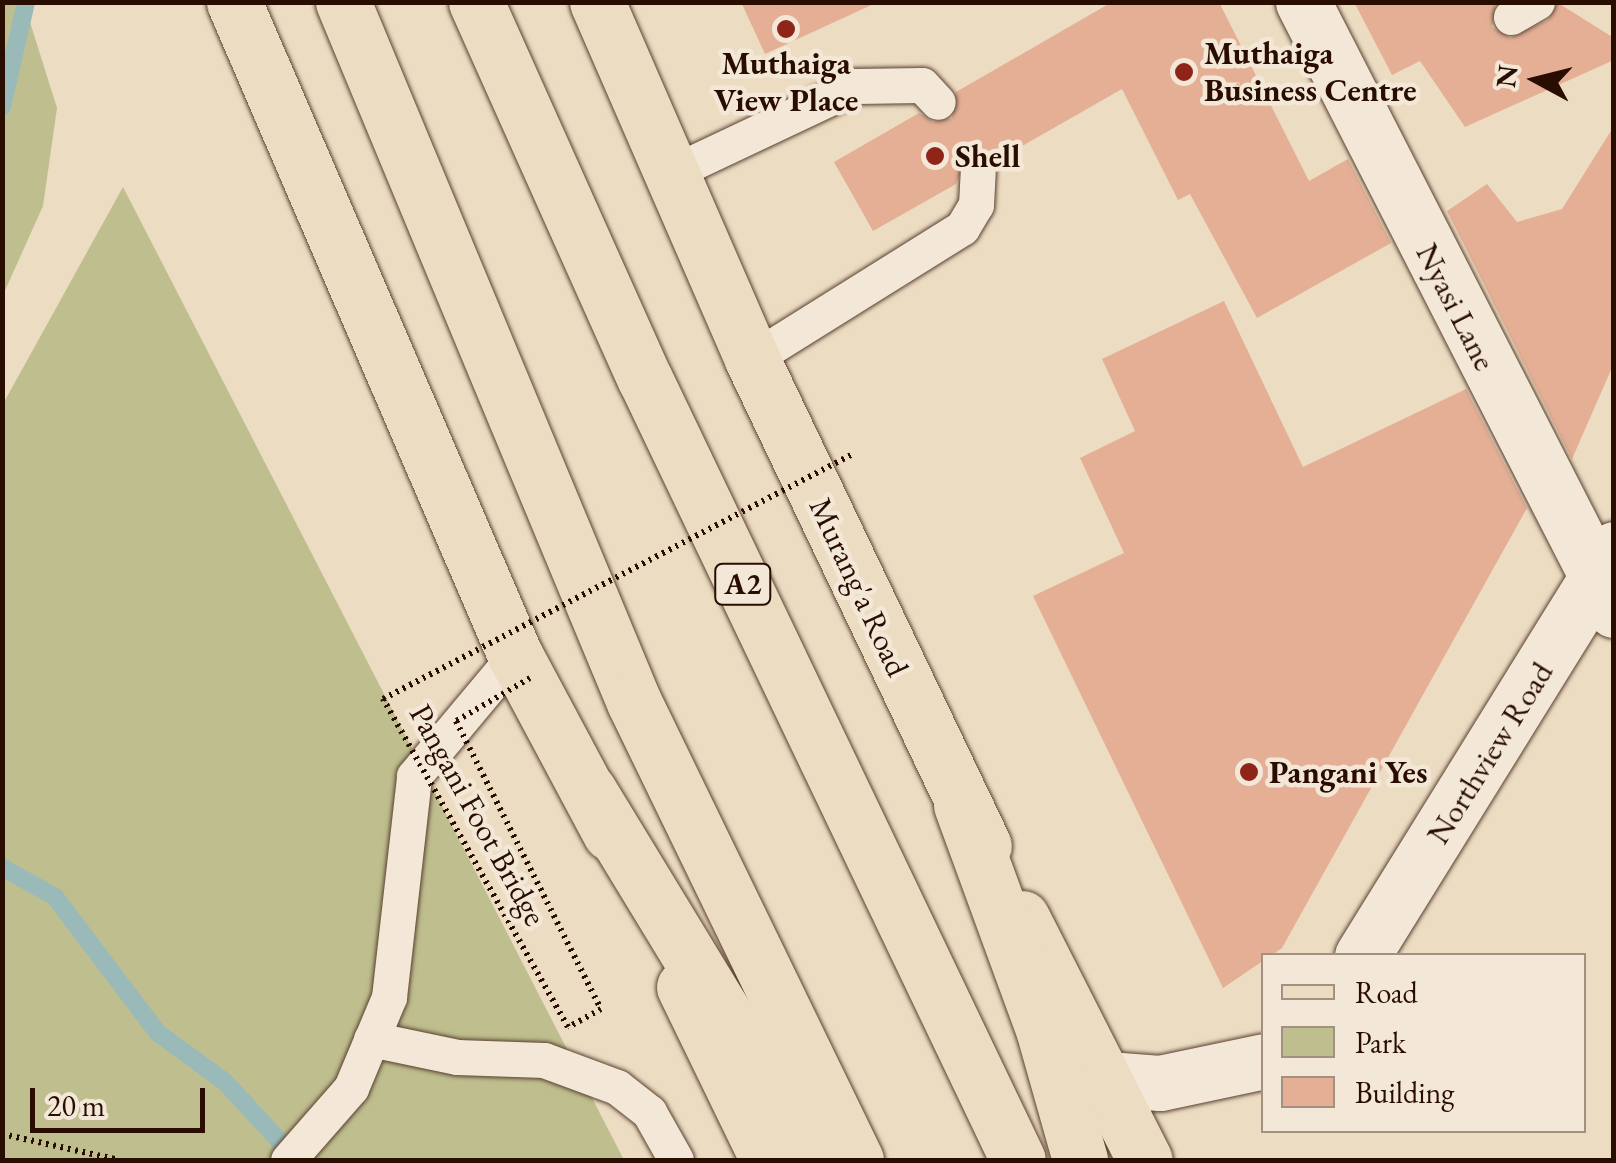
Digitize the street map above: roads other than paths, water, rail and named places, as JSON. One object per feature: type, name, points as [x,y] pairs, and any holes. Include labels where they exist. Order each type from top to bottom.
[{"type":"main road","points":[[234,2],[523,666],[590,791],[768,1160]]},
{"type":"main road","points":[[344,2],[634,702],[856,1160]]},
{"type":"main road","name":"A2","points":[[476,2],[645,379],[1018,1160]]},
{"type":"main road","name":"Murang'a Road","points":[[596,2],[752,359],[961,805],[1108,1079],[1145,1160]]},
{"type":"main road","points":[[590,791],[814,1160]]},
{"type":"main road","points":[[961,805],[1042,1029],[1080,1160]]},
{"type":"street","name":"Nyasi Lane","points":[[1302,2],[1608,580]]},
{"type":"street","name":"Northview Road","points":[[1364,953],[1608,580]]},
{"type":"street","points":[[1108,1079],[1160,1084],[1261,1062]]},
{"type":"lane","points":[[669,174],[855,86],[922,85],[938,102]]},
{"type":"lane","points":[[752,359],[962,228],[976,205],[978,172]]},
{"type":"lane","points":[[288,1160],[351,1088],[389,997],[414,776],[523,666]]},
{"type":"lane","points":[[371,1038],[458,1057],[544,1060],[617,1088],[650,1112],[676,1160]]},
{"type":"waterway","points":[[2,107],[26,2]]},
{"type":"waterway","points":[[2,867],[55,897],[158,1033],[225,1082],[297,1160]]},
{"type":"place","name":"Muthaiga View Place","points":[[786,29]]},
{"type":"place","name":"Muthaiga Business Centre","points":[[1184,72]]},
{"type":"place","name":"Shell","points":[[935,156]]},
{"type":"place","name":"Pangani Yes","points":[[1249,772]]}]
